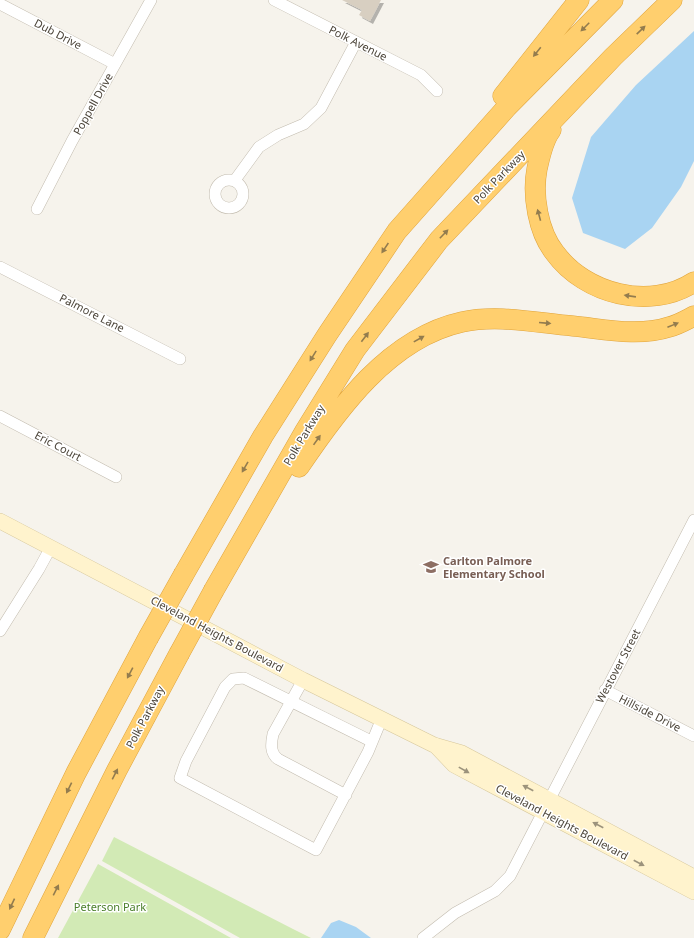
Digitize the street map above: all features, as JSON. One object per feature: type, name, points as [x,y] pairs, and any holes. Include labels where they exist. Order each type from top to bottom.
[{"type":"highway","points":[[0,930],[76,773],[148,638],[263,436],[327,335],[397,231],[579,0]]},
{"type":"highway","points":[[397,231],[507,107],[613,0]]},
{"type":"highway","name":"Polk Parkway","points":[[33,938],[117,770],[179,654],[305,431],[355,350],[439,240],[613,57],[672,0]]},
{"type":"highway","points":[[613,57],[548,134],[538,163],[535,182],[535,198],[546,239],[561,261],[578,275],[616,294],[639,297],[663,294],[694,282]]},
{"type":"highway","points":[[219,582],[319,436],[367,379],[382,364],[405,346],[423,337],[462,322],[498,319],[639,332],[669,327],[694,316]]},
{"type":"street","name":"Poppell Drive","points":[[37,209],[151,0]]},
{"type":"street","name":"Polk Avenue","points":[[274,0],[421,75],[437,91]]},
{"type":"street","name":"Dub Drive","points":[[0,4],[115,64]]},
{"type":"street","points":[[235,180],[259,147],[278,135],[304,124],[321,108],[356,42]]},
{"type":"street","name":"Palmore Lane","points":[[2,267],[180,358]]},
{"type":"street","name":"Eric Court","points":[[0,416],[116,477]]},
{"type":"street","name":"Cleveland Heights Boulevard","points":[[0,520],[303,680],[434,745],[462,753],[694,876]]},
{"type":"street","name":"Westover Street","points":[[423,938],[455,914],[496,891],[510,876],[694,520]]},
{"type":"street","points":[[0,631],[51,547]]},
{"type":"street","points":[[371,741],[244,678],[233,679],[225,688],[186,761],[180,778],[316,850],[368,752],[371,741],[382,718]]},
{"type":"street","points":[[303,680],[273,734],[271,744],[274,756],[346,795]]},
{"type":"street","name":"Hillside Drive","points":[[605,690],[694,736]]},
{"type":"street","name":"Cleveland Heights Boulevard","points":[[434,745],[454,765],[542,813],[694,892]]},
{"type":"green space","points":[[114,837],[311,938],[240,938],[102,861]]},
{"type":"green space","name":"Peterson Park","points":[[98,864],[231,938],[58,938]]},
{"type":"water","points":[[694,31],[694,161],[681,187],[652,228],[625,249],[583,233],[572,198],[591,137],[636,85]]},
{"type":"water","points":[[339,920],[356,927],[371,938],[321,938],[331,923]]},
{"type":"building","points":[[342,0],[381,0],[370,21],[359,15],[362,10]]},
{"type":"place","name":"Carlton Palmore Elementary School","points":[[431,567]]}]
